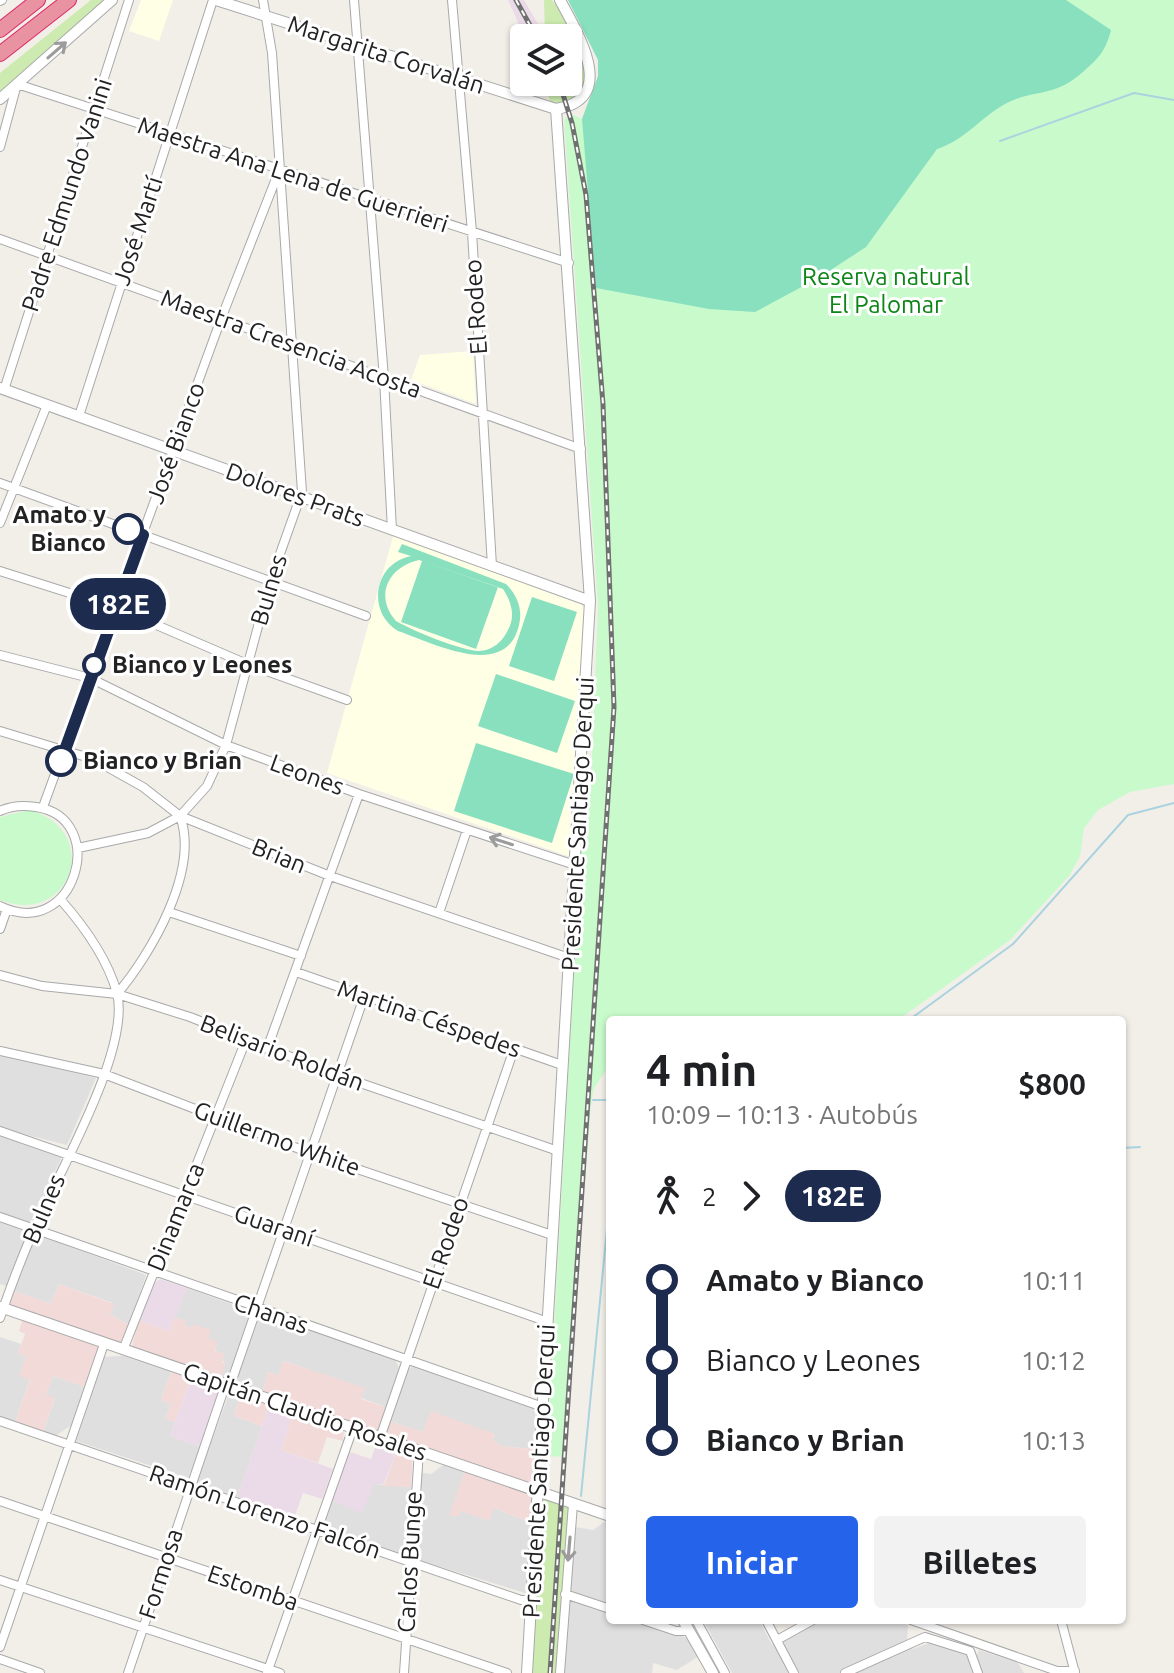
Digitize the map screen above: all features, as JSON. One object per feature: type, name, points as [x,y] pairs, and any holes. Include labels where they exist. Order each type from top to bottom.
[{"type":"highway","points":[[0,30],[38,0]]},
{"type":"highway","points":[[0,54],[66,2]]},
{"type":"highway","points":[[0,63],[66,2]]},
{"type":"street","points":[[0,99],[112,0]]},
{"type":"street","name":"Padre Edmundo Vanini","points":[[2,389],[48,257],[129,0]]},
{"type":"street","name":"Margarita Corvalán","points":[[215,0],[556,109]]},
{"type":"street","name":"José Martí","points":[[79,416],[215,0]]},
{"type":"street","name":"Bulnes","points":[[180,816],[207,786],[226,745],[270,582],[300,497],[302,482],[280,170],[263,0]]},
{"type":"street","points":[[354,0],[384,378],[392,530]]},
{"type":"street","name":"El Rodeo","points":[[452,0],[472,232],[492,566]]},
{"type":"street","points":[[556,109],[578,99],[588,87],[591,74],[586,54],[560,0]]},
{"type":"street","points":[[0,147],[17,84]]},
{"type":"street","name":"Maestra Ana Lena de Guerrieri","points":[[17,84],[94,112],[569,263]]},
{"type":"street","name":"Presidente Santiago Derqui","points":[[527,1673],[590,601],[556,109]]},
{"type":"street","name":"José Bianco","points":[[43,807],[221,319],[280,170]]},
{"type":"street","name":"Maestra Cresencia Acosta","points":[[0,239],[581,449]]},
{"type":"street","name":"Dolores Prats","points":[[2,389],[590,601]]},
{"type":"street","points":[[0,523],[47,405]]},
{"type":"street","points":[[0,483],[366,616]]},
{"type":"street","points":[[0,571],[117,608],[247,664],[347,700]]},
{"type":"street","name":"Leones","points":[[0,655],[90,678],[226,745],[359,794],[575,865]]},
{"type":"street","name":"Brian","points":[[0,731],[65,749],[126,777],[180,816],[330,876],[569,958]]},
{"type":"street","points":[[267,1049],[359,794]]},
{"type":"street","points":[[0,811],[23,805],[43,807],[65,822],[78,848],[76,876],[60,899],[35,911],[4,908],[0,929]]},
{"type":"street","points":[[78,848],[134,838],[180,816],[181,863],[169,912],[151,948],[117,994]]},
{"type":"street","points":[[439,913],[467,830]]},
{"type":"street","points":[[60,899],[100,952],[117,994]]},
{"type":"street","points":[[169,912],[301,956]]},
{"type":"street","name":"Martina Céspedes","points":[[296,972],[562,1065]]},
{"type":"street","name":"Belisario Roldán","points":[[0,975],[42,986],[117,994],[337,1075],[558,1151]]},
{"type":"street","name":"Bulnes","points":[[1,1311],[104,1074],[115,1040],[117,994]]},
{"type":"street","name":"Formosa","points":[[128,1673],[190,1487],[257,1309],[364,997]]},
{"type":"street","name":"Dinamarca","points":[[123,1350],[246,1040]]},
{"type":"street","name":"El Rodeo","points":[[380,1438],[514,1049]]},
{"type":"street","name":"Guillermo White","points":[[0,1051],[104,1074],[310,1153],[552,1235]]},
{"type":"street","name":"Guaraní","points":[[0,1131],[68,1152],[548,1322]]},
{"type":"street","name":"Chanas","points":[[0,1217],[543,1407]]},
{"type":"street","name":"Capitán Claudio Rosales","points":[[1,1311],[606,1515]]},
{"type":"street","points":[[0,1647],[104,1344]]},
{"type":"street","name":"Ramón Lorenzo Falcón","points":[[0,1421],[521,1600],[531,1600]]},
{"type":"street","points":[[267,1671],[353,1428]]},
{"type":"street","name":"Carlos Bunge","points":[[404,1673],[419,1451]]},
{"type":"street","name":"Estomba","points":[[0,1501],[507,1673]]},
{"type":"street","points":[[560,1673],[573,1504]]},
{"type":"street","points":[[0,1580],[280,1673]]},
{"type":"street","points":[[565,1594],[606,1608]]},
{"type":"street","points":[[655,1624],[676,1631],[686,1625],[713,1673]]},
{"type":"street","points":[[698,1624],[725,1673]]},
{"type":"street","points":[[768,1624],[794,1673]]},
{"type":"street","points":[[777,1640],[806,1624]]},
{"type":"street","points":[[922,1624],[1057,1671],[1075,1672],[1062,1624]]},
{"type":"street","points":[[845,1673],[925,1637],[970,1651],[978,1673]]},
{"type":"street","points":[[0,1659],[40,1673]]},
{"type":"shaded area","points":[[141,0],[173,0],[159,41],[129,31]]},
{"type":"shaded area","points":[[508,0],[524,0],[538,24],[519,24]]},
{"type":"shaded area","points":[[473,351],[476,404],[411,380],[420,355]]},
{"type":"shaded area","points":[[394,533],[579,601],[588,614],[574,853],[568,856],[327,773]]},
{"type":"shaded area","points":[[0,1054],[96,1078],[67,1145],[0,1128]]},
{"type":"shaded area","points":[[0,1135],[62,1157],[30,1223],[0,1213]]},
{"type":"shaded area","points":[[0,1220],[24,1229],[28,1235],[9,1287],[0,1284]]},
{"type":"shaded area","points":[[39,1235],[146,1275],[129,1325],[110,1314],[113,1303],[59,1284],[51,1304],[14,1291],[34,1238]]},
{"type":"shaded area","points":[[160,1279],[187,1288],[169,1331],[138,1320],[154,1283]]},
{"type":"shaded area","points":[[59,1284],[114,1304],[110,1314],[129,1325],[121,1344],[10,1305],[14,1291],[51,1304]]},
{"type":"shaded area","points":[[187,1288],[251,1311],[226,1381],[220,1380],[225,1364],[208,1338],[194,1325],[192,1328],[184,1325],[185,1321],[174,1317]]},
{"type":"shaded area","points":[[264,1315],[395,1359],[399,1368],[386,1407],[361,1398],[364,1389],[284,1361],[278,1375],[268,1372],[262,1393],[239,1386],[236,1380],[257,1318]]},
{"type":"shaded area","points":[[174,1317],[186,1321],[185,1325],[192,1328],[194,1324],[211,1330],[208,1338],[218,1342],[215,1351],[225,1354],[222,1362],[226,1364],[220,1380],[132,1347],[138,1320],[169,1331]]},
{"type":"shaded area","points":[[23,1318],[98,1347],[85,1387],[53,1376],[46,1395],[55,1398],[43,1432],[15,1422],[30,1380],[19,1376],[26,1357],[18,1353],[25,1334],[19,1331]]},
{"type":"shaded area","points":[[0,1337],[21,1344],[18,1353],[26,1356],[30,1379],[15,1422],[0,1417]]},
{"type":"shaded area","points":[[132,1355],[172,1369],[161,1400],[171,1404],[165,1419],[175,1422],[170,1436],[201,1447],[188,1478],[76,1441],[103,1357]]},
{"type":"shaded area","points":[[283,1361],[365,1388],[361,1399],[386,1407],[379,1429],[375,1432],[262,1393],[268,1372],[278,1375]]},
{"type":"shaded area","points":[[413,1366],[535,1409],[538,1450],[501,1446],[493,1440],[495,1435],[431,1412],[423,1432],[389,1421],[406,1371]]},
{"type":"shaded area","points":[[172,1369],[192,1376],[175,1422],[165,1419],[171,1404],[161,1400]]},
{"type":"shaded area","points":[[53,1376],[85,1387],[72,1425],[55,1436],[43,1432],[55,1399],[46,1395]]},
{"type":"shaded area","points":[[192,1376],[220,1388],[201,1447],[170,1436]]},
{"type":"shaded area","points":[[230,1391],[241,1393],[234,1416],[262,1426],[237,1498],[197,1481]]},
{"type":"shaded area","points":[[241,1393],[270,1403],[262,1426],[234,1416]]},
{"type":"shaded area","points":[[270,1403],[294,1411],[281,1450],[333,1469],[322,1499],[303,1493],[294,1518],[237,1498]]},
{"type":"shaded area","points":[[294,1411],[344,1429],[343,1441],[327,1437],[318,1463],[281,1450]]},
{"type":"shaded area","points":[[431,1411],[495,1434],[493,1440],[501,1446],[538,1450],[537,1480],[533,1485],[391,1438],[386,1433],[389,1421],[423,1432]]},
{"type":"shaded area","points":[[378,1440],[398,1447],[384,1484],[374,1484],[362,1513],[329,1500],[347,1451],[371,1459]]},
{"type":"shaded area","points":[[398,1447],[413,1453],[411,1487],[384,1486]]},
{"type":"shaded area","points":[[446,1463],[465,1470],[450,1516],[461,1510],[494,1508],[532,1523],[525,1593],[415,1559],[418,1472],[431,1474]]},
{"type":"shaded area","points":[[465,1470],[532,1494],[532,1523],[494,1508],[489,1521],[461,1511],[459,1516],[449,1516]]},
{"type":"shaded area","points":[[375,1484],[411,1487],[407,1551],[402,1555],[322,1526],[329,1500]]},
{"type":"shaded area","points":[[606,1521],[606,1606],[571,1594],[568,1589],[575,1527],[593,1530]]},
{"type":"shaded area","points":[[571,1600],[606,1612],[606,1624],[645,1624],[687,1638],[699,1656],[677,1670],[653,1663],[652,1673],[562,1673],[567,1603]]},
{"type":"shaded area","points":[[705,1624],[761,1624],[772,1645],[814,1624],[905,1624],[908,1625],[907,1638],[913,1649],[929,1643],[976,1658],[979,1650],[1018,1663],[1024,1673],[732,1673]]},
{"type":"green space","points":[[91,0],[109,0],[0,96],[0,73]]},
{"type":"green space","points":[[544,0],[552,0],[567,24],[545,24]]},
{"type":"green space","name":"Reserva natural El Palomar","points":[[568,0],[1174,0],[1174,784],[1130,792],[1098,810],[1084,828],[1080,856],[1070,875],[1010,940],[904,1016],[606,1016],[606,1070],[594,1088],[591,1104],[564,1457],[547,1456],[580,863],[592,758],[598,606],[564,120],[571,114],[582,119],[598,76],[598,57]]},
{"type":"green space","points":[[568,0],[1066,0],[1111,30],[1101,53],[1073,80],[1053,90],[1005,104],[956,140],[937,149],[866,247],[820,277],[755,312],[709,309],[596,288],[582,119],[598,76],[598,60]]},
{"type":"green space","points":[[548,96],[576,96],[570,101],[551,104]]},
{"type":"green space","points":[[402,544],[506,584],[520,608],[519,625],[511,642],[499,652],[466,654],[398,631],[388,623],[378,601],[382,578],[389,568],[411,556],[398,552]],"holes":[[[419,560],[503,589],[512,609],[512,619],[500,641],[484,651],[449,644],[396,621],[389,611],[385,593],[392,576],[399,569]]]},
{"type":"green space","points":[[422,561],[498,587],[476,649],[401,622]]},
{"type":"green space","points":[[532,597],[577,612],[554,681],[509,666]]},
{"type":"green space","points":[[496,674],[575,701],[557,753],[478,726]]},
{"type":"green space","points":[[476,743],[574,774],[552,843],[454,811]]},
{"type":"green space","points":[[29,810],[52,821],[66,836],[72,855],[69,873],[60,889],[45,901],[25,905],[0,900],[0,817]]},
{"type":"green space","points":[[542,1496],[569,1505],[560,1673],[532,1673]]},
{"type":"waterway","points":[[1000,141],[1134,93],[1174,100]]},
{"type":"waterway","points":[[914,1016],[1013,944],[1128,815],[1174,803]]},
{"type":"waterway","points":[[593,1100],[606,1100]]},
{"type":"waterway","points":[[1126,1148],[1140,1147]]},
{"type":"waterway","points":[[581,1496],[606,1239]]},
{"type":"railway","points":[[516,0],[529,24]]},
{"type":"railway","points":[[550,1673],[614,707],[603,404],[586,195],[563,96]]},
{"type":"bus line","name":"182E","points":[[61,761],[143,535],[128,529]]},
{"type":"place","name":"Amato y Bianco","points":[[128,529]]},
{"type":"place","name":"Bianco y Leones","points":[[94,665]]},
{"type":"place","name":"Bianco y Brian","points":[[61,761]]}]
